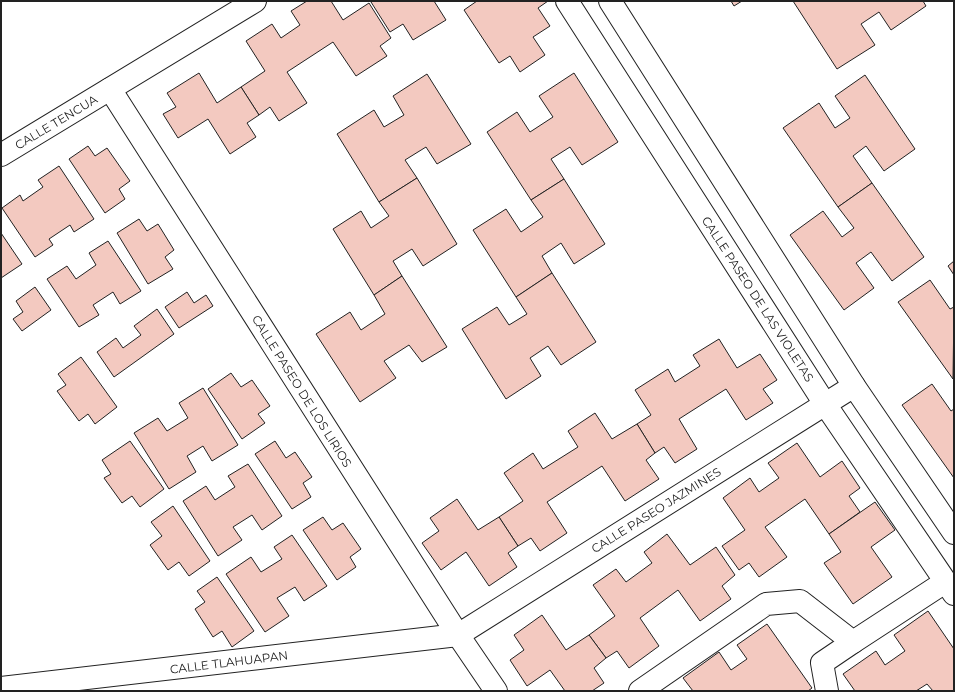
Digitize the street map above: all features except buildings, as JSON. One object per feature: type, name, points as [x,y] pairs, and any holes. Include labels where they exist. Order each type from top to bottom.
[{"type":"street","name":"CALLE TENCUA","points":[[1,155],[255,1]]},
{"type":"street","name":"CALLE PASEO DE LAS VIOLETAS","points":[[567,1],[825,404],[950,588]]},
{"type":"street","points":[[610,1],[854,386],[954,533]]},
{"type":"street","name":"CALLE PASEO DE LOS LIRIOS","points":[[110,89],[458,635],[496,691]]},
{"type":"street","name":"CALLE PASEO JAZMINES","points":[[458,635],[854,386]]},
{"type":"street","points":[[827,691],[822,663],[853,642],[950,588]]},
{"type":"street","points":[[640,691],[766,604],[800,601],[853,642]]},
{"type":"street","name":"CALLE TLAHUAPAN","points":[[1,688],[458,635]]}]
